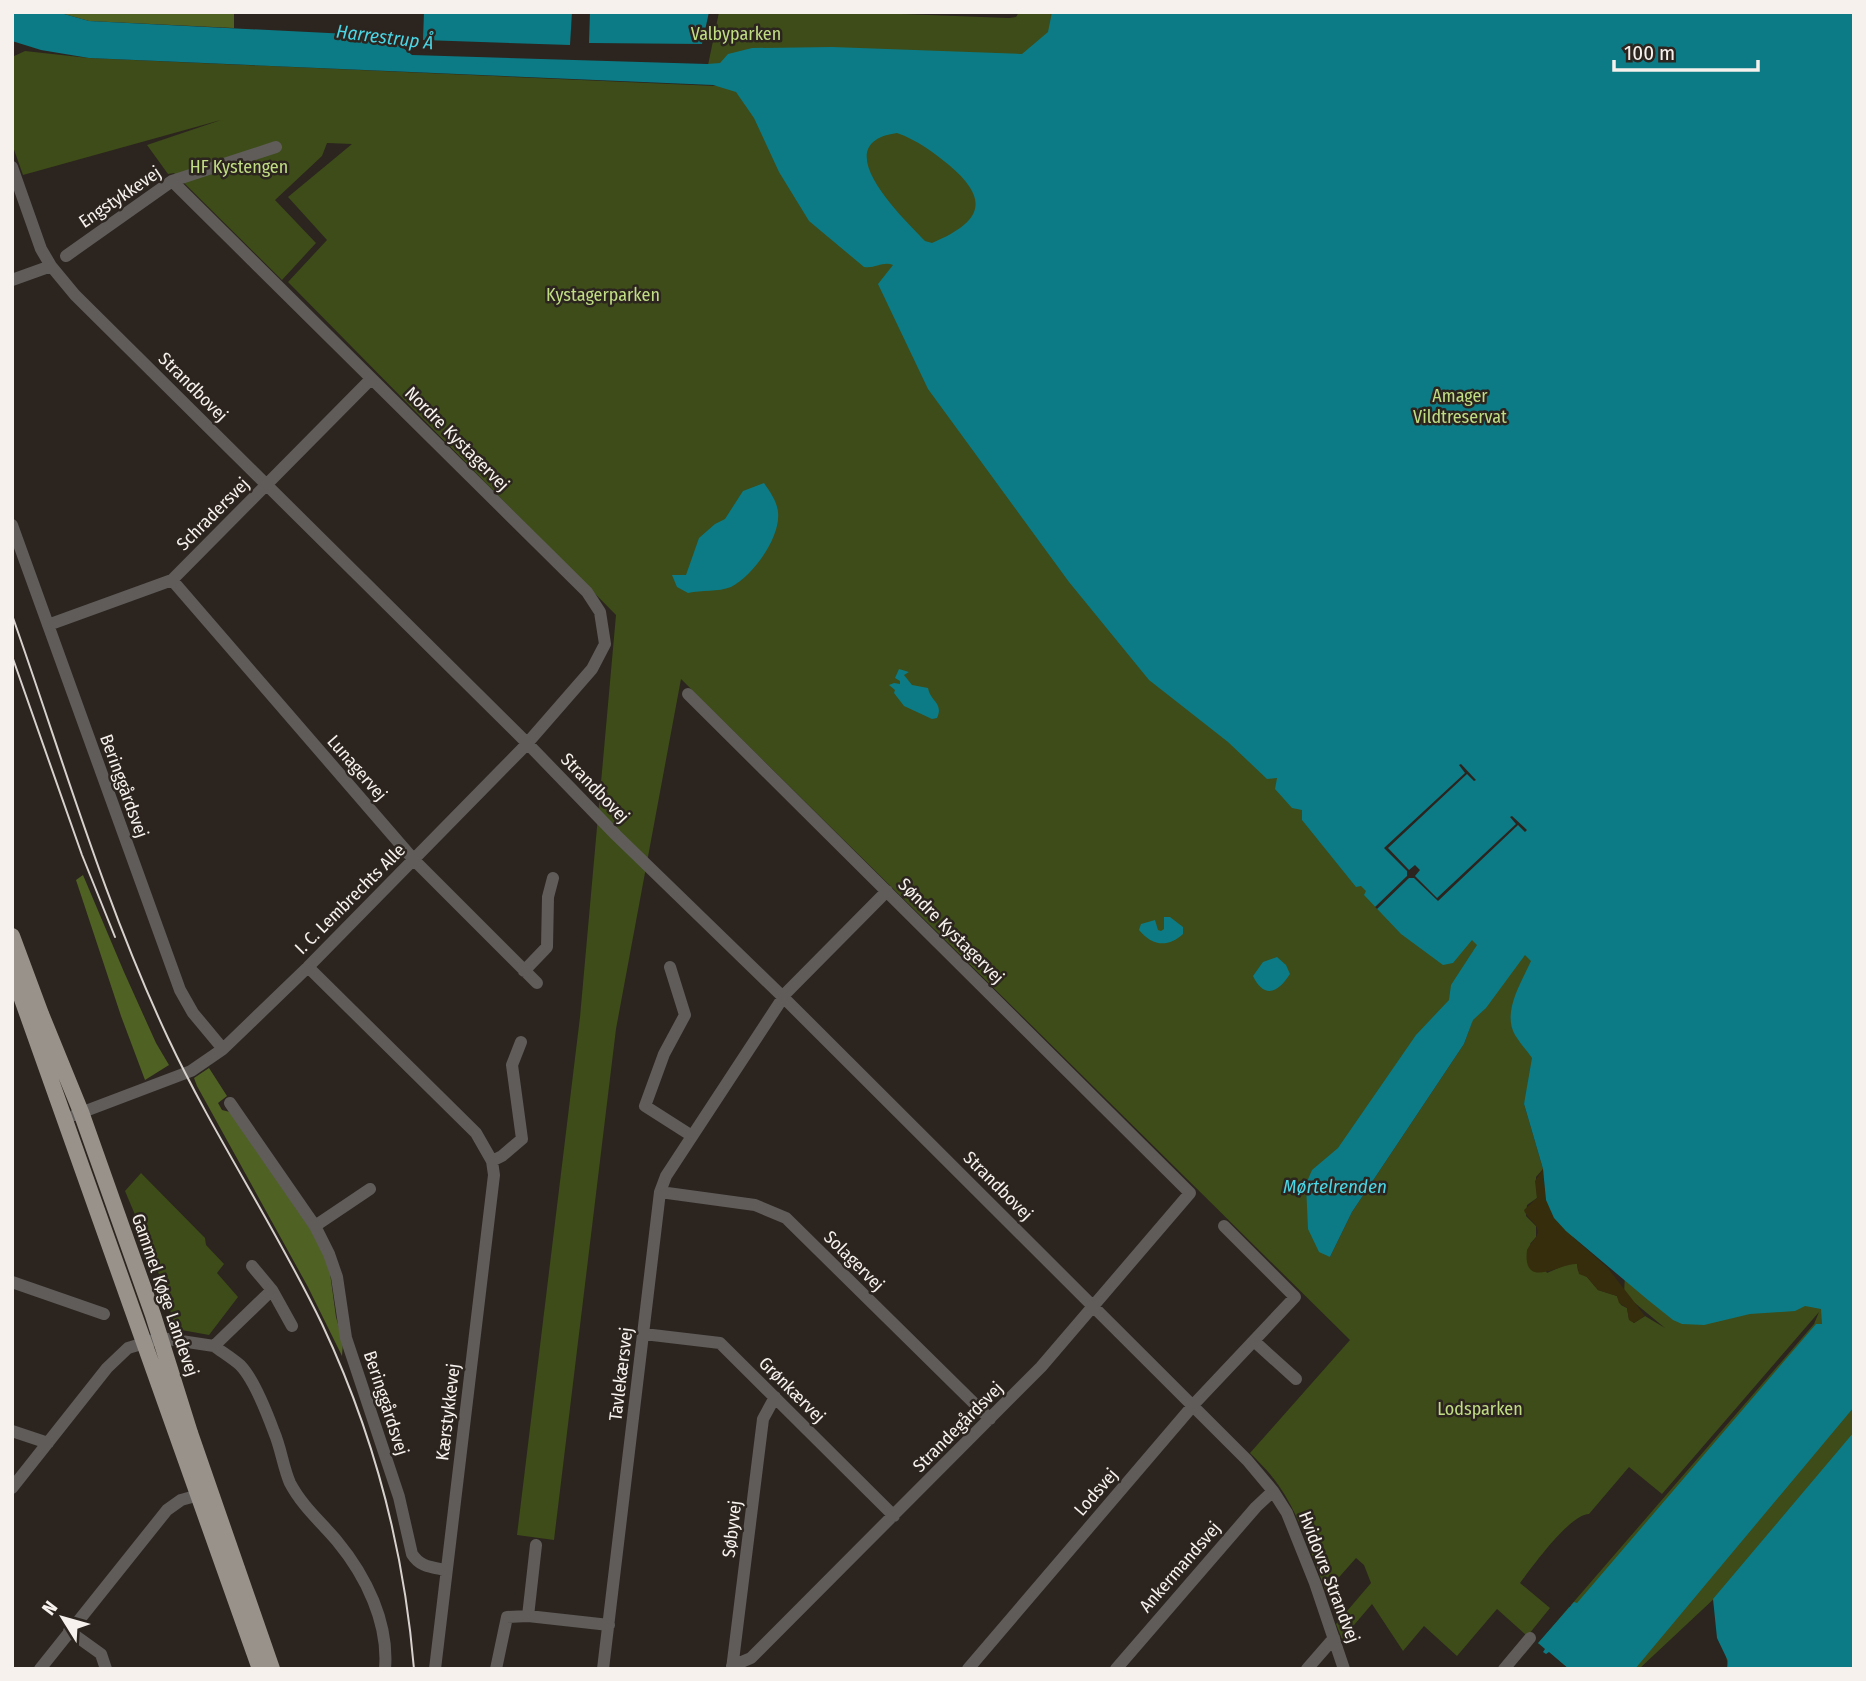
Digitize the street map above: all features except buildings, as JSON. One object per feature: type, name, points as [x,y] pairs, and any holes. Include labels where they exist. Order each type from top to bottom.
[{"type":"main road","name":"Gammel Køge Landevej","points":[[12,936],[40,1014],[81,1112],[161,1338],[190,1433],[272,1669]]},
{"type":"main road","name":"Gammel Køge Landevej","points":[[12,971],[260,1669]]},
{"type":"street","name":"Engstykkevej","points":[[66,256],[172,181],[276,147]]},
{"type":"street","name":"Strandbovej","points":[[12,167],[41,249],[75,295],[1193,1406]]},
{"type":"street","name":"Nordre Kystagervej","points":[[172,181],[587,592],[600,612],[605,645],[592,669],[527,744]]},
{"type":"street","points":[[12,280],[51,266]]},
{"type":"street","name":"Schradersvej","points":[[48,625],[172,580],[372,379]]},
{"type":"street","name":"Beringgårdsvej","points":[[12,525],[180,990],[193,1013],[223,1049]]},
{"type":"street","name":"Lunagervej","points":[[172,580],[414,860],[537,983]]},
{"type":"street","name":"Søndre Kystagervej","points":[[688,694],[1189,1193]]},
{"type":"street","name":"I. C. Lembrechts Alle","points":[[65,1119],[191,1071],[223,1049],[308,967],[527,744]]},
{"type":"street","points":[[524,971],[547,947],[548,897],[553,878]]},
{"type":"street","name":"Tavlekærsvej","points":[[603,1669],[660,1192],[666,1176],[783,997],[887,891]]},
{"type":"street","points":[[308,967],[476,1133],[492,1161],[522,1139],[512,1065],[521,1042]]},
{"type":"street","points":[[670,967],[685,1015],[664,1054],[645,1105],[692,1136]]},
{"type":"street","name":"Beringgårdsvej","points":[[230,1103],[315,1226],[329,1254],[337,1277],[346,1338],[399,1497],[412,1554],[423,1566],[446,1570]]},
{"type":"street","name":"Kærstykkevej","points":[[435,1669],[494,1175],[492,1161]]},
{"type":"street","points":[[315,1226],[370,1189]]},
{"type":"street","name":"Solagervej","points":[[660,1192],[755,1205],[786,1218],[990,1419]]},
{"type":"street","name":"Strandegårdsvej","points":[[732,1667],[751,1658],[1041,1367],[1189,1193]]},
{"type":"street","name":"Lodsvej","points":[[968,1669],[1193,1406],[1295,1297],[1224,1226]]},
{"type":"street","points":[[252,1266],[272,1290],[292,1326]]},
{"type":"street","points":[[12,1282],[104,1314]]},
{"type":"street","points":[[214,1346],[272,1290]]},
{"type":"street","name":"Grønkærvej","points":[[644,1334],[720,1343],[894,1516]]},
{"type":"street","points":[[12,1488],[107,1368],[128,1349],[145,1341],[161,1338],[214,1346],[239,1364],[246,1373],[274,1432],[289,1481],[301,1503],[338,1542],[368,1589],[379,1617],[386,1657],[385,1669]]},
{"type":"street","points":[[1254,1341],[1296,1379]]},
{"type":"street","name":"Søbyvej","points":[[732,1667],[763,1419],[775,1397]]},
{"type":"street","name":"Hvidovre Strandvej","points":[[1193,1406],[1247,1460],[1287,1513],[1345,1669]]},
{"type":"street","points":[[12,1431],[48,1443]]},
{"type":"street","name":"Ankermandsvej","points":[[1116,1669],[1256,1507],[1273,1491]]},
{"type":"street","points":[[40,1669],[167,1510],[181,1500],[199,1495]]},
{"type":"street","points":[[528,1616],[536,1545]]},
{"type":"street","points":[[496,1669],[507,1616],[609,1625]]},
{"type":"street","points":[[69,1631],[100,1654],[106,1669]]},
{"type":"street","points":[[1307,1669],[1334,1637]]},
{"type":"street","points":[[1504,1669],[1530,1638]]},
{"type":"green space","points":[[57,12],[234,12],[234,28],[89,21]]},
{"type":"green space","points":[[719,12],[849,12],[1009,18],[1016,17],[1019,12],[1854,12],[1854,1669],[1728,1669],[1718,1595],[1639,1669],[1569,1669],[1554,1656],[1568,1641],[1538,1644],[1569,1607],[1585,1614],[1571,1605],[1814,1324],[1819,1312],[1662,1494],[1629,1467],[1589,1514],[1572,1523],[1552,1542],[1520,1583],[1550,1608],[1529,1634],[1526,1635],[1497,1609],[1457,1656],[1424,1626],[1403,1651],[1372,1604],[1342,1639],[1336,1624],[1371,1583],[1364,1565],[1356,1558],[1326,1592],[1306,1538],[1287,1498],[1273,1477],[1250,1453],[1350,1340],[681,679],[616,1029],[554,1540],[517,1535],[580,1017],[616,615],[288,282],[327,240],[288,197],[352,144],[327,143],[322,156],[275,200],[316,243],[282,280],[174,173],[168,174],[147,145],[221,120],[23,175],[12,144],[12,57],[25,51],[89,58],[716,86],[998,54],[830,48],[708,65]],"holes":[[[1472,1022],[1464,1044],[1352,1212],[1330,1257],[1309,1229]],[[1526,1099],[1561,1231],[1606,1253],[1625,1274],[1624,1294],[1665,1328],[1645,1316],[1634,1323],[1617,1296],[1598,1290],[1578,1271],[1577,1264],[1567,1264],[1547,1273],[1530,1244],[1536,1237],[1536,1226],[1526,1216],[1527,1205],[1537,1198],[1536,1177],[1543,1169],[1524,1104]]]},
{"type":"green space","points":[[83,875],[156,1043],[169,1065],[145,1080],[76,880]]},
{"type":"green space","points":[[209,1068],[227,1096],[218,1103],[222,1110],[230,1112],[314,1234],[329,1266],[336,1317],[343,1342],[342,1356],[308,1287],[197,1086],[194,1078]]},
{"type":"green space","points":[[141,1173],[205,1238],[206,1245],[224,1264],[217,1273],[238,1297],[209,1335],[176,1329],[155,1262],[125,1191]]},
{"type":"sand","points":[[1543,1169],[1546,1200],[1555,1218],[1608,1268],[1645,1316],[1634,1323],[1629,1320],[1627,1308],[1619,1303],[1617,1296],[1598,1290],[1587,1277],[1579,1274],[1577,1264],[1544,1272],[1531,1270],[1527,1263],[1527,1250],[1538,1231],[1524,1210],[1537,1198],[1535,1181]]},
{"type":"water","name":"Amager Vildtreservat","points":[[12,12],[57,12],[89,21],[388,36],[412,55],[707,64],[720,63],[728,54],[752,48],[832,47],[1022,54],[1048,32],[1052,12],[1854,12],[1854,1407],[1635,1669],[1569,1669],[1549,1652],[1543,1652],[1545,1649],[1538,1643],[1574,1602],[1577,1603],[1816,1324],[1822,1324],[1821,1309],[1805,1306],[1795,1311],[1750,1314],[1704,1325],[1682,1324],[1648,1300],[1554,1218],[1546,1200],[1543,1169],[1524,1104],[1532,1058],[1515,1035],[1511,1017],[1514,998],[1531,961],[1525,955],[1486,1008],[1473,1020],[1464,1044],[1352,1212],[1330,1257],[1319,1252],[1308,1229],[1306,1184],[1312,1170],[1338,1148],[1416,1035],[1449,1000],[1451,985],[1477,945],[1472,940],[1453,963],[1443,965],[1401,934],[1364,895],[1366,891],[1361,886],[1356,887],[1302,820],[1302,810],[1292,808],[1275,789],[1277,778],[1267,779],[1228,742],[1149,680],[1069,582],[928,389],[878,284],[893,265],[864,267],[809,221],[779,172],[754,118],[736,92],[713,85],[89,58],[41,50],[12,41]],"holes":[[[897,133],[925,147],[949,165],[972,190],[975,201],[975,210],[961,228],[932,243],[925,241],[901,216],[875,182],[868,166],[867,151],[876,140]]]},
{"type":"water","points":[[424,12],[572,12],[570,45],[423,40]]},
{"type":"water","points":[[590,12],[709,12],[702,44],[589,43]]},
{"type":"water","points":[[764,483],[776,504],[778,522],[770,544],[756,565],[739,582],[726,589],[688,593],[677,587],[672,575],[686,575],[699,538],[725,519],[743,491]]},
{"type":"water","points":[[899,669],[909,672],[904,675],[912,685],[928,688],[938,705],[937,718],[932,719],[904,706],[889,685],[900,684],[895,678]]},
{"type":"water","points":[[1164,917],[1170,917],[1183,927],[1183,934],[1172,942],[1155,942],[1139,930],[1141,924],[1155,920],[1158,930],[1161,931],[1164,929]]},
{"type":"water","points":[[1277,957],[1286,965],[1290,974],[1281,986],[1271,991],[1266,990],[1253,976],[1263,962]]},
{"type":"water","points":[[1854,1432],[1854,1669],[1727,1669],[1728,1661],[1717,1638],[1713,1599]]},
{"type":"pier","points":[[1459,765],[1476,780],[1467,774],[1388,848],[1409,870],[1415,865],[1420,870],[1415,876],[1437,898],[1516,824],[1510,817],[1527,830],[1525,832],[1518,825],[1438,901],[1414,878],[1409,878],[1377,909],[1375,907],[1407,876],[1407,871],[1384,848],[1465,773]]},
{"type":"tram line","points":[[12,615],[104,882],[145,987],[186,1074],[285,1252],[340,1365],[371,1449],[394,1536],[403,1580],[414,1669]]},
{"type":"tram line","points":[[12,656],[82,855],[115,937]]},
{"type":"park label","name":"Valbyparken","points":[[736,34]]},
{"type":"park label","name":"HF Kystengen","points":[[239,167]]},
{"type":"park label","name":"Kystagerparken","points":[[603,295]]},
{"type":"park label","name":"Lodsparken","points":[[1480,1409]]},
{"type":"water label","name":"Harrestrup Å","points":[[385,37]]},
{"type":"water label","name":"Mørtelrenden","points":[[1335,1186]]}]
